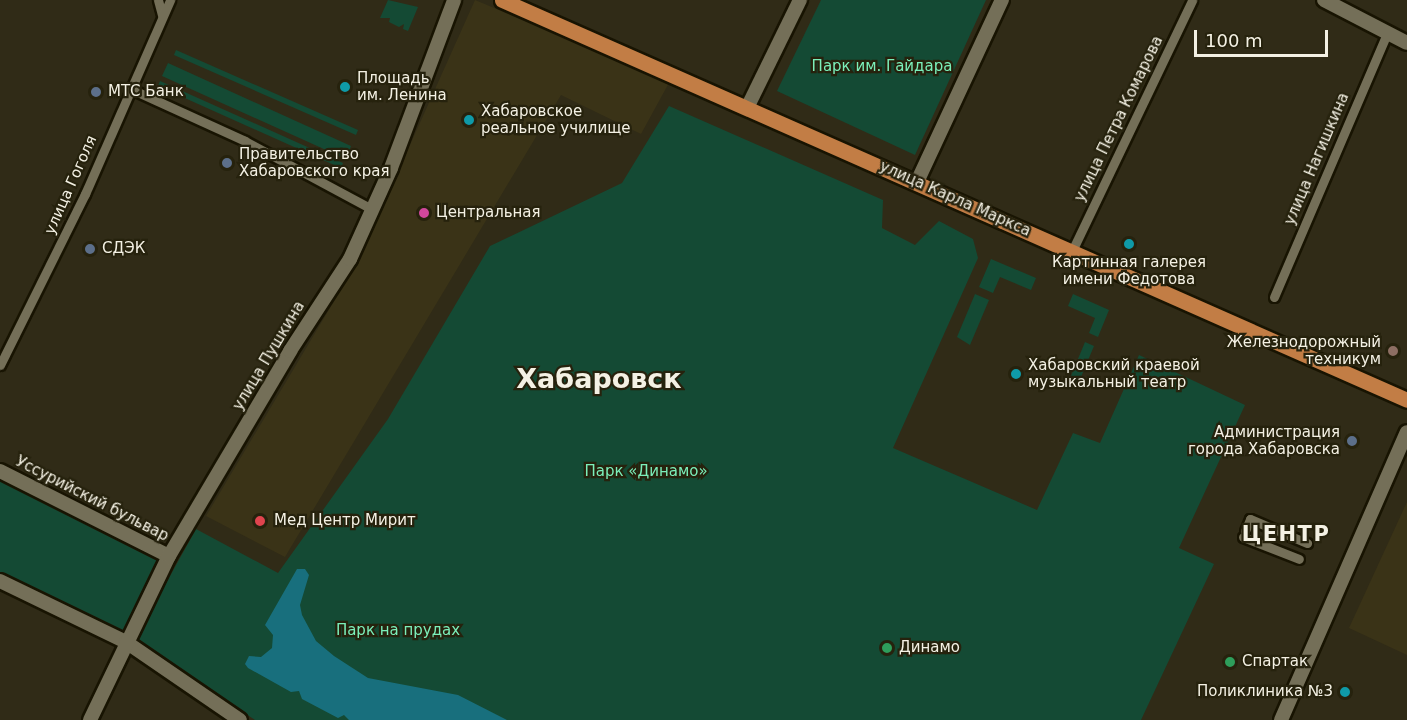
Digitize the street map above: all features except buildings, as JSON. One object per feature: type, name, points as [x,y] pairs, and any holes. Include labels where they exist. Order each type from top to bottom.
[{"type":"main road","name":"улица Карла Маркса","points":[[502,0],[748,106],[1407,400]]},
{"type":"street","points":[[158,0],[162,15]]},
{"type":"street","name":"улица Гоголя","points":[[0,363],[63,241],[170,0]]},
{"type":"street","name":"улица Пушкина","points":[[90,720],[169,556],[290,351],[350,259],[454,0]]},
{"type":"street","points":[[748,106],[800,0]]},
{"type":"street","points":[[917,182],[1002,0]]},
{"type":"street","name":"улица Петра Комарова","points":[[1072,251],[1192,0]]},
{"type":"street","points":[[1324,0],[1407,43]]},
{"type":"street","name":"улица Нагишкина","points":[[1274,297],[1387,33]]},
{"type":"street","points":[[131,89],[245,141],[372,209]]},
{"type":"street","points":[[1281,720],[1407,432]]},
{"type":"street","name":"Уссурийский бульвар","points":[[0,471],[169,556]]},
{"type":"street","points":[[1299,559],[1274,550],[1244,534],[1251,519],[1307,543]]},
{"type":"street","points":[[1274,550],[1282,532]]},
{"type":"street","points":[[0,581],[126,642],[240,720]]},
{"type":"shaded area","points":[[475,0],[670,81],[641,134],[561,95],[285,557],[206,516],[358,261]]},
{"type":"shaded area","points":[[1407,502],[1407,655],[1349,628]]},
{"type":"green space","points":[[388,0],[418,7],[408,31],[403,29],[404,24],[399,27],[389,22],[390,18],[380,18]]},
{"type":"green space","name":"Парк им. Гайдара","points":[[821,0],[986,0],[915,155],[777,91]]},
{"type":"green space","points":[[176,50],[358,130],[356,135],[174,55]]},
{"type":"green space","points":[[168,63],[351,146],[346,159],[162,76]]},
{"type":"green space","points":[[160,81],[343,163],[341,168],[158,86]]},
{"type":"green space","name":"Парк «Динамо»","points":[[669,106],[883,200],[882,228],[915,245],[939,221],[973,239],[978,258],[893,448],[1037,510],[1073,433],[1100,443],[1139,355],[1245,405],[1179,548],[1214,564],[1141,720],[255,720],[135,639],[196,529],[278,573],[388,419],[490,246],[622,183]]},
{"type":"green space","points":[[991,259],[1036,278],[1031,290],[1000,277],[993,293],[979,287]]},
{"type":"green space","points":[[975,294],[989,300],[970,345],[957,337]]},
{"type":"green space","points":[[1073,294],[1109,310],[1098,337],[1089,333],[1095,318],[1068,306]]},
{"type":"green space","points":[[1085,342],[1094,346],[1076,389],[1066,388]]},
{"type":"green space","points":[[0,480],[161,559],[122,632],[0,574]]},
{"type":"water","points":[[297,569],[305,569],[309,575],[300,605],[302,615],[316,641],[334,656],[368,678],[458,695],[507,720],[349,720],[344,715],[338,718],[302,699],[299,691],[291,692],[248,668],[245,664],[249,656],[261,657],[272,648],[273,635],[265,625]]},
{"type":"place","name":"Площадь им. Ленина","points":[[345,87]]},
{"type":"place","name":"МТС Банк","points":[[96,92]]},
{"type":"place","name":"Хабаровское реальное училище","points":[[469,120]]},
{"type":"place","name":"Правительство Хабаровского края","points":[[227,163]]},
{"type":"place","name":"Центральная","points":[[424,213]]},
{"type":"place","name":"Картинная галерея имени Федотова","points":[[1129,244]]},
{"type":"place","name":"СДЭК","points":[[90,249]]},
{"type":"place","name":"Железнодорожный техникум","points":[[1393,351]]},
{"type":"place","name":"Хабаровский краевой музыкальный театр","points":[[1016,374]]},
{"type":"place","name":"Администрация города Хабаровска","points":[[1352,441]]},
{"type":"place","name":"Мед Центр Мирит","points":[[260,521]]},
{"type":"place","name":"Динамо","points":[[887,648]]},
{"type":"place","name":"Спартак","points":[[1230,662]]},
{"type":"place","name":"Поликлиника №3","points":[[1345,692]]},
{"type":"district","name":"Хабаровск","points":[[599,379]]},
{"type":"district","name":"ЦЕНТР","points":[[1286,534]]},
{"type":"park label","name":"Парк на прудах","points":[[398,631]]}]
